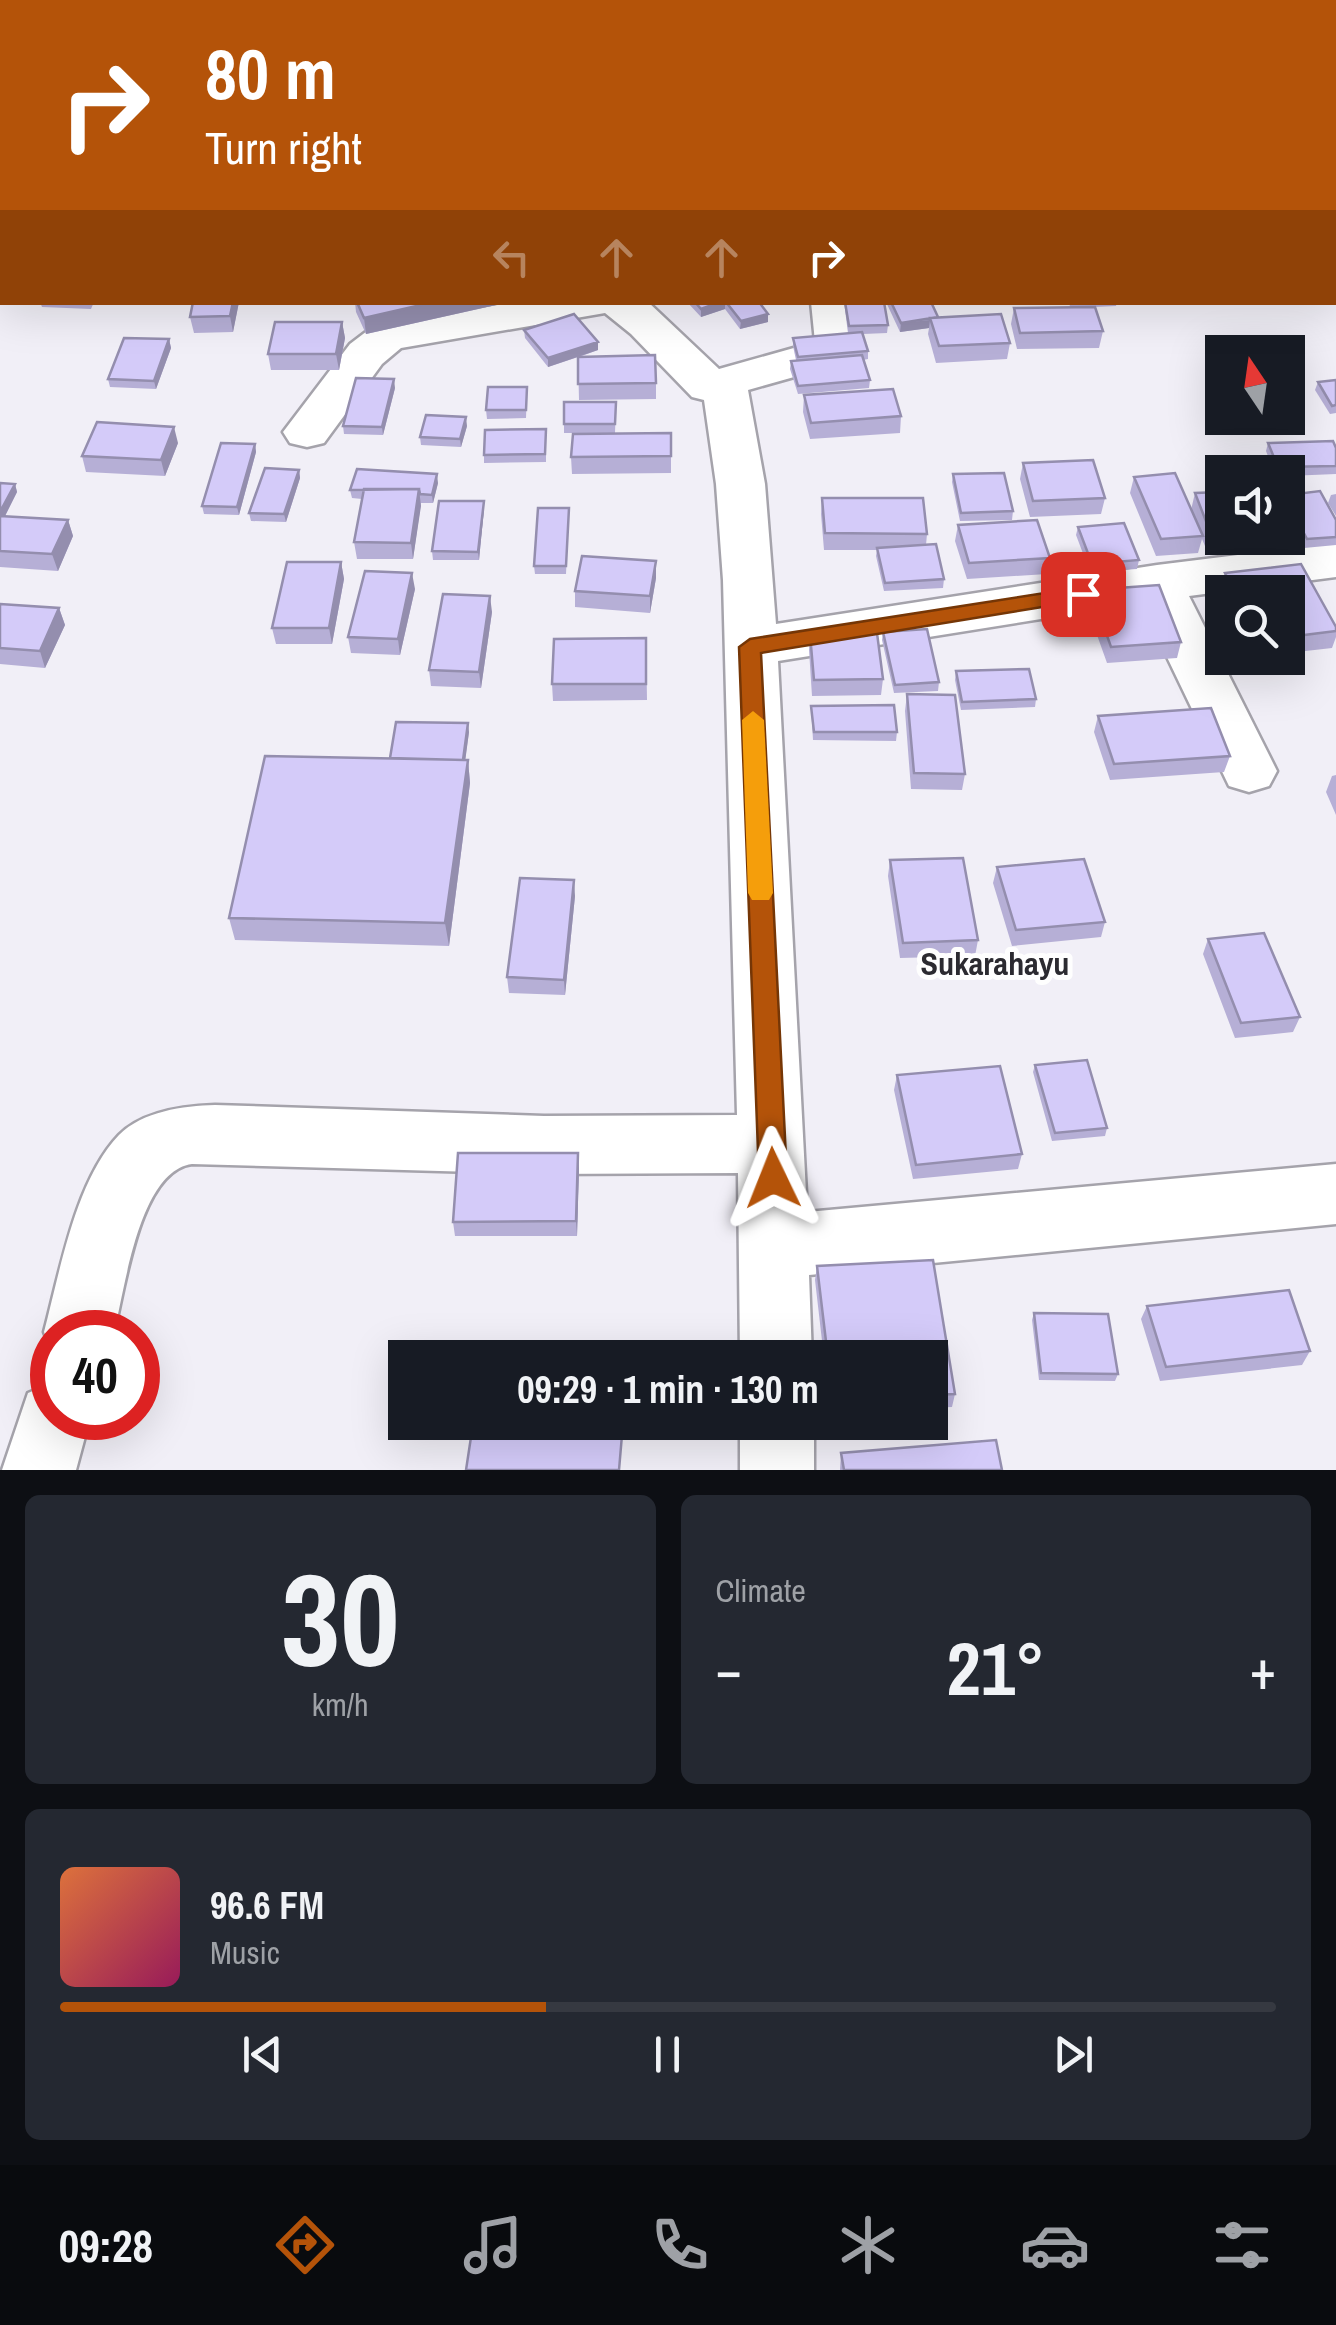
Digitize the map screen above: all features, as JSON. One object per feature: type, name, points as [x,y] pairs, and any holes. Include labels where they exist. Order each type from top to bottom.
[{"type":"street","points":[[307,432],[366,354],[387,337],[578,305]]},
{"type":"street","points":[[623,305],[642,316],[708,387],[726,392],[736,438],[750,647],[772,1144],[776,1340]]},
{"type":"street","points":[[708,387],[835,350],[840,338],[834,305]]},
{"type":"street","points":[[750,647],[1157,582],[1336,560]]},
{"type":"street","points":[[1157,582],[1249,771]]},
{"type":"street","points":[[85,1310],[122,1185],[141,1156],[163,1141],[198,1135],[247,1134],[544,1145],[772,1144]]},
{"type":"street","points":[[774,1247],[1336,1194]]},
{"type":"street","points":[[38,1470],[47,1440]]},
{"type":"street","points":[[777,1440],[778,1470]]},
{"type":"building","points":[[192,305],[232,305],[230,316],[190,317]]},
{"type":"building","points":[[358,305],[421,305],[364,318]]},
{"type":"building","points":[[728,305],[761,305],[768,314],[741,321]]},
{"type":"building","points":[[846,305],[885,305],[888,325],[849,326]]},
{"type":"building","points":[[892,305],[932,305],[938,317],[901,323]]},
{"type":"building","points":[[1095,307],[1103,331],[1020,333],[1014,308]]},
{"type":"building","points":[[574,314],[598,342],[548,358],[524,330]]},
{"type":"building","points":[[1001,314],[1010,343],[939,346],[930,318]]},
{"type":"building","points":[[275,322],[342,322],[336,354],[268,354]]},
{"type":"building","points":[[862,332],[868,351],[798,357],[793,338]]},
{"type":"building","points":[[124,338],[169,339],[154,381],[108,379]]},
{"type":"building","points":[[655,355],[656,383],[578,384],[578,357]]},
{"type":"building","points":[[862,355],[870,380],[798,386],[791,361]]},
{"type":"building","points":[[356,378],[394,379],[382,427],[343,426]]},
{"type":"building","points":[[1336,380],[1336,405],[1332,406],[1318,382]]},
{"type":"building","points":[[488,387],[527,387],[526,410],[486,410]]},
{"type":"building","points":[[893,389],[901,416],[811,423],[804,395]]},
{"type":"building","points":[[564,402],[616,402],[615,424],[564,424]]},
{"type":"building","points":[[426,415],[466,417],[460,439],[420,437]]},
{"type":"building","points":[[97,422],[174,427],[161,460],[82,456]]},
{"type":"building","points":[[546,429],[545,454],[484,455],[485,430]]},
{"type":"building","points":[[671,433],[671,456],[571,457],[573,434]]},
{"type":"building","points":[[1333,441],[1336,466],[1305,467],[1305,455],[1273,455],[1268,443]]},
{"type":"building","points":[[221,443],[255,444],[237,507],[202,506]]},
{"type":"building","points":[[1093,460],[1105,498],[1033,501],[1023,463]]},
{"type":"building","points":[[265,468],[299,470],[284,514],[249,513]]},
{"type":"building","points":[[357,469],[437,474],[432,495],[420,494],[419,489],[350,490]]},
{"type":"building","points":[[1004,473],[1013,511],[961,513],[953,474]]},
{"type":"building","points":[[1175,473],[1203,536],[1161,539],[1134,477]]},
{"type":"building","points":[[0,483],[15,484],[0,512]]},
{"type":"building","points":[[364,489],[419,489],[411,543],[354,542]]},
{"type":"building","points":[[1320,491],[1336,520],[1336,537],[1307,539],[1305,493]]},
{"type":"building","points":[[1195,493],[1205,493],[1205,519]]},
{"type":"building","points":[[822,498],[923,498],[927,534],[825,533]]},
{"type":"building","points":[[439,501],[484,501],[478,552],[432,551]]},
{"type":"building","points":[[538,508],[569,508],[566,566],[534,566]]},
{"type":"building","points":[[0,516],[68,520],[52,554],[0,551]]},
{"type":"building","points":[[1037,520],[1050,558],[969,563],[958,525]]},
{"type":"building","points":[[1124,523],[1139,560],[1092,564],[1078,527]]},
{"type":"building","points":[[936,544],[944,579],[885,583],[877,548]]},
{"type":"building","points":[[582,556],[656,561],[650,596],[575,591]]},
{"type":"building","points":[[287,562],[341,562],[329,628],[272,628]]},
{"type":"building","points":[[1301,564],[1336,631],[1305,635],[1305,575],[1225,573]]},
{"type":"building","points":[[365,571],[412,573],[398,639],[348,637]]},
{"type":"building","points":[[1159,585],[1181,642],[1111,647],[1091,590]]},
{"type":"building","points":[[443,594],[490,596],[479,672],[429,670]]},
{"type":"building","points":[[0,604],[59,608],[40,651],[0,648]]},
{"type":"building","points":[[927,629],[939,682],[895,685],[883,632]]},
{"type":"building","points":[[877,633],[883,679],[814,680],[810,634]]},
{"type":"building","points":[[646,638],[646,684],[552,684],[554,639]]},
{"type":"building","points":[[1029,669],[1036,699],[962,702],[956,671]]},
{"type":"building","points":[[907,694],[955,695],[965,774],[914,773]]},
{"type":"building","points":[[894,705],[897,732],[814,732],[811,706]]},
{"type":"building","points":[[1211,708],[1230,756],[1114,764],[1098,716]]},
{"type":"building","points":[[396,722],[468,723],[463,760],[390,758]]},
{"type":"building","points":[[265,756],[468,760],[445,923],[229,918]]},
{"type":"building","points":[[963,858],[978,940],[903,943],[890,860]]},
{"type":"building","points":[[1084,859],[1105,922],[1016,930],[997,867]]},
{"type":"building","points":[[520,878],[574,880],[564,980],[507,977]]},
{"type":"building","points":[[1264,933],[1300,1017],[1241,1023],[1208,939]]},
{"type":"building","points":[[1087,1060],[1107,1128],[1055,1133],[1035,1065]]},
{"type":"building","points":[[1000,1066],[1022,1154],[916,1165],[897,1075]]},
{"type":"building","points":[[458,1153],[578,1153],[576,1221],[453,1222]]},
{"type":"building","points":[[933,1260],[946,1340],[826,1340],[817,1266]]},
{"type":"building","points":[[1289,1290],[1310,1351],[1166,1367],[1147,1306]]},
{"type":"building","points":[[1034,1313],[1108,1314],[1118,1374],[1041,1373]]},
{"type":"building","points":[[948,1351],[955,1394],[948,1394]]},
{"type":"building","points":[[471,1440],[622,1440],[619,1470],[466,1470]]},
{"type":"building","points":[[996,1440],[1002,1470],[844,1470],[841,1453]]},
{"type":"slow traffic","points":[[753,720],[761,893]]},
{"type":"district","name":"Sukarahayu","points":[[995,964]]},
{"type":"route","points":[[773,1178],[750,647],[1083,594]]}]
